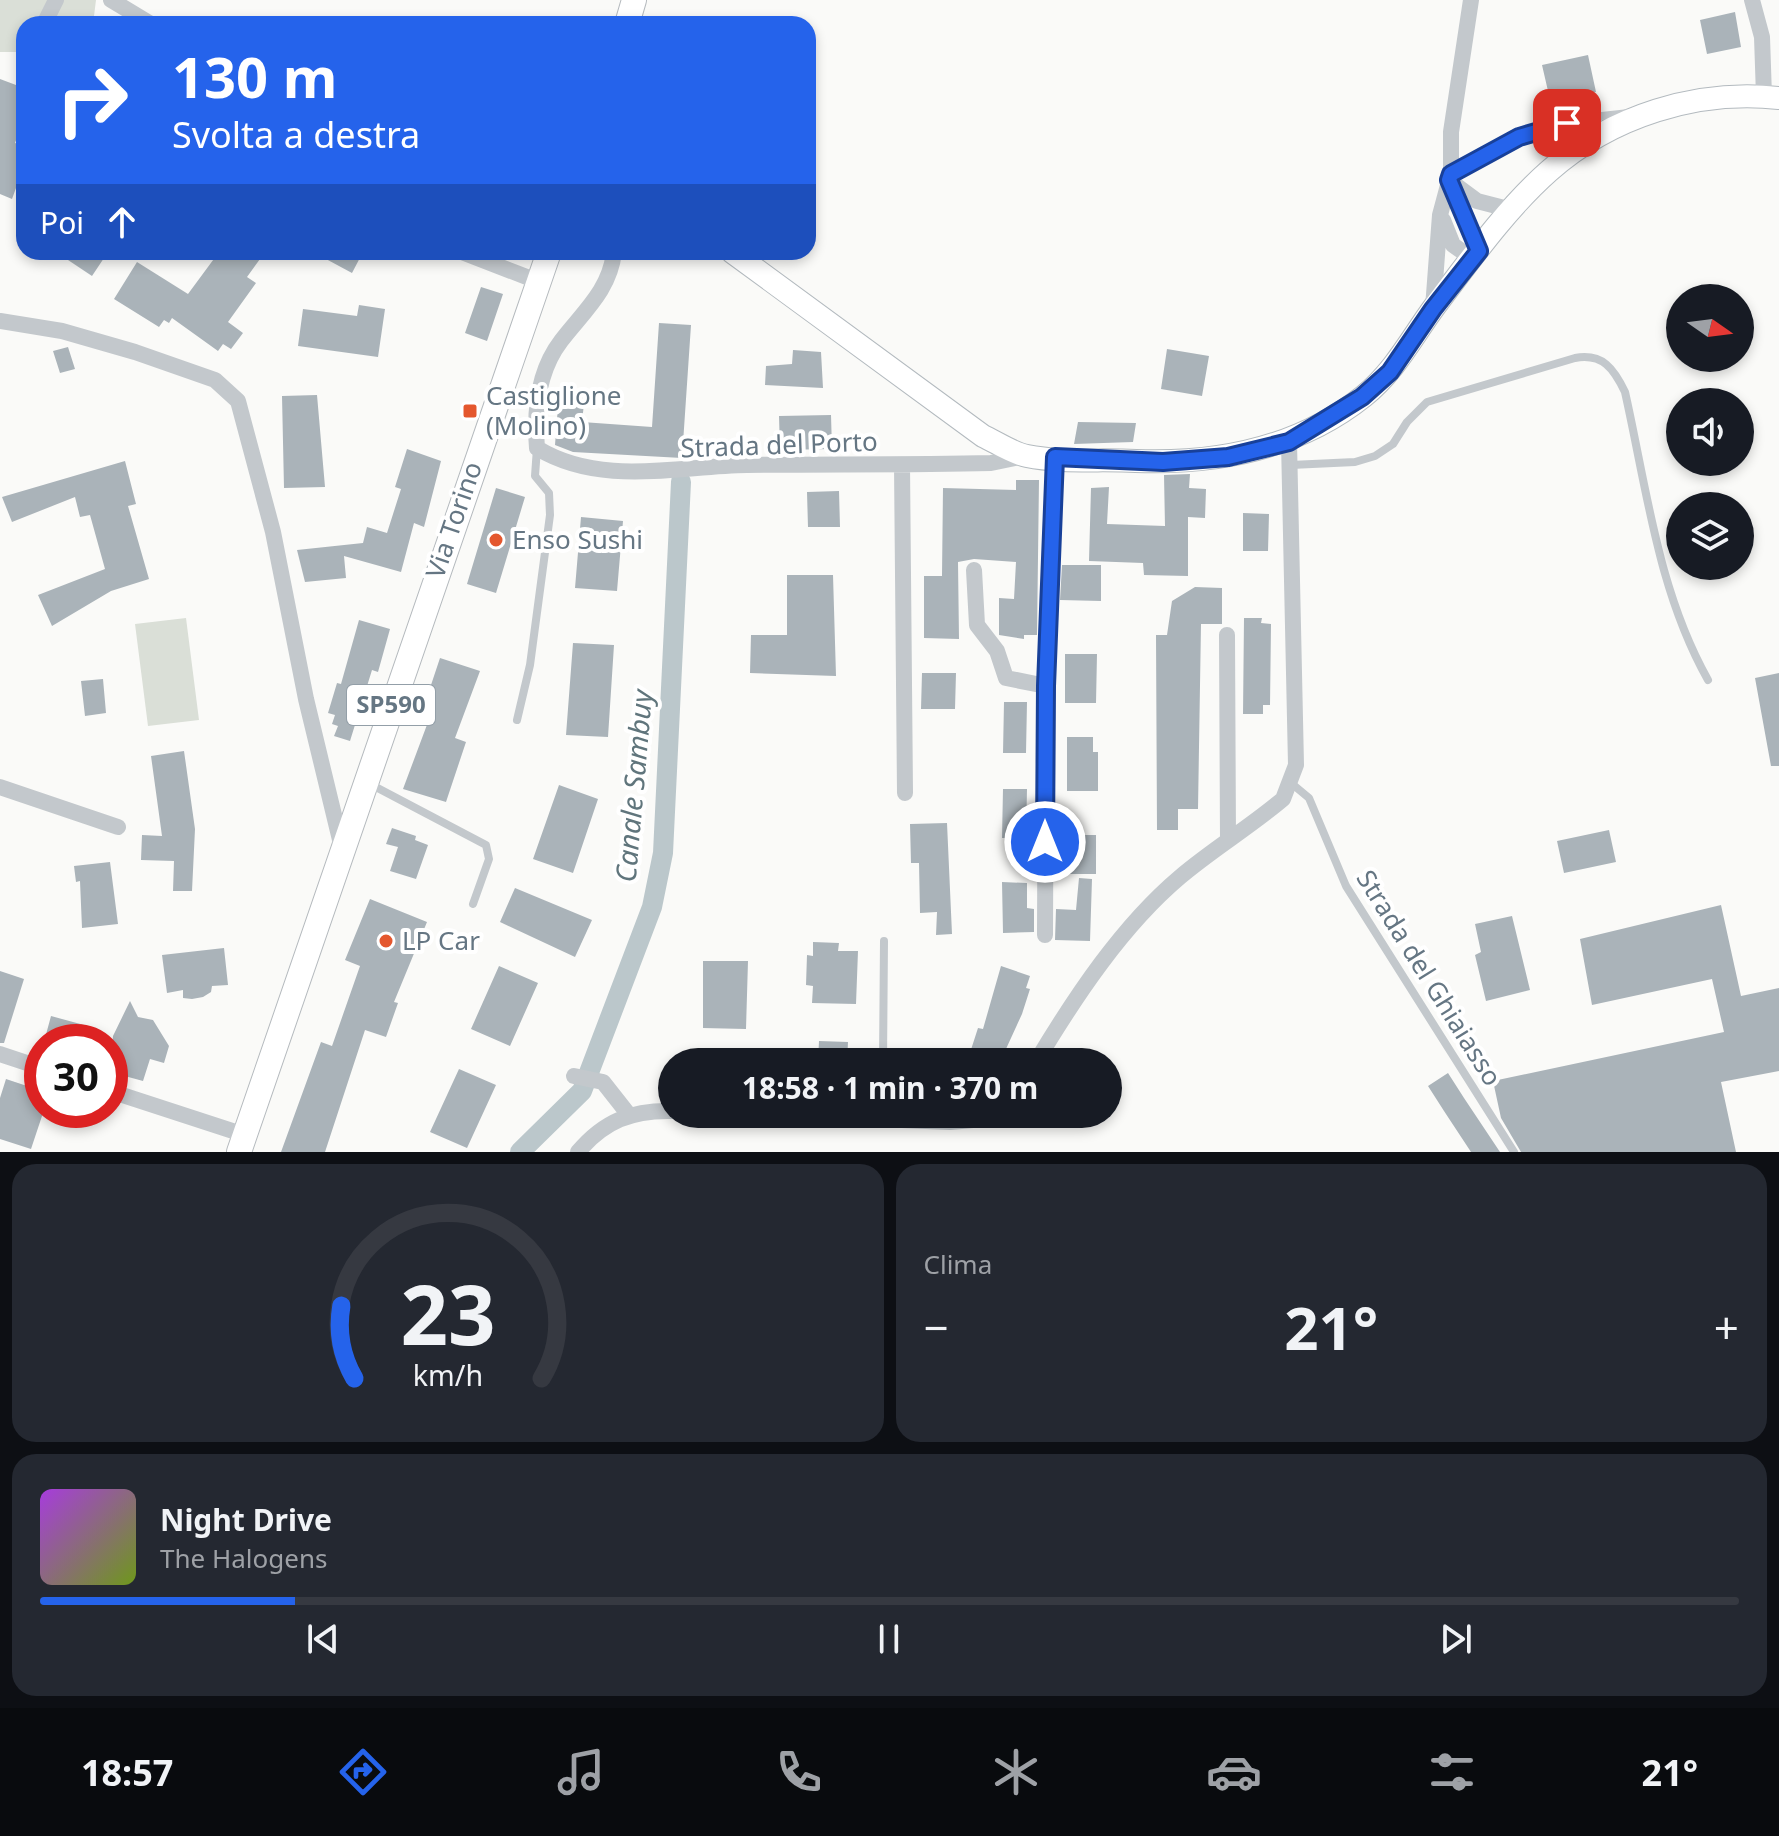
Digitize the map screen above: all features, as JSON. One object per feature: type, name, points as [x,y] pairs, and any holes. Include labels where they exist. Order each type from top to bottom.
[{"type":"main road","points":[[743,260],[983,436],[1025,456],[1163,462],[1228,457],[1289,442],[1362,397],[1390,372],[1433,309],[1512,210],[1549,170],[1587,144],[1650,111],[1698,98],[1772,97]]},
{"type":"main road","name":"Via Torino","points":[[242,1144],[546,261]]},
{"type":"street","points":[[111,0],[138,16]]},
{"type":"street","points":[[1433,309],[1440,215],[1450,177],[1451,132],[1471,0]]},
{"type":"street","points":[[1752,0],[1772,97]]},
{"type":"street","points":[[1450,177],[1477,201],[1512,210]]},
{"type":"street","points":[[1450,177],[1476,255]]},
{"type":"street","points":[[1440,215],[1453,245],[1476,255]]},
{"type":"street","points":[[537,448],[536,398],[559,344],[600,294],[612,271],[613,260]]},
{"type":"street","points":[[0,321],[62,331],[135,352],[215,380],[238,401],[273,532],[306,699],[343,850]]},
{"type":"street","points":[[1044,1048],[1058,1025],[1142,916],[1178,879],[1283,799],[1291,783],[1296,765],[1289,442]]},
{"type":"street","name":"Strada del Porto","points":[[537,448],[576,465],[657,473],[743,465],[991,463],[1025,456]]},
{"type":"street","points":[[1045,935],[1046,686],[1055,457]]},
{"type":"street","points":[[902,465],[905,793]]},
{"type":"street","points":[[974,570],[977,625],[997,651],[1006,678],[1046,686]]},
{"type":"street","points":[[1227,635],[1228,840]]},
{"type":"street","points":[[0,787],[118,827]]},
{"type":"street","points":[[0,1054],[24,1062]]},
{"type":"street","points":[[574,1076],[603,1082],[629,1115]]},
{"type":"street","points":[[128,1098],[242,1144]]},
{"type":"street","points":[[578,1152],[593,1135],[615,1119],[644,1110],[658,1110]]},
{"type":"lane","points":[[1450,177],[1519,137],[1591,116],[1650,111]]},
{"type":"lane","points":[[1291,465],[1355,462],[1375,456],[1393,444],[1407,422],[1427,402],[1575,358],[1591,355],[1603,360],[1616,374],[1625,392],[1671,597],[1690,648],[1708,680]]},
{"type":"lane","points":[[517,720],[530,665],[550,515],[549,493],[535,476],[537,448]]},
{"type":"lane","points":[[365,781],[486,845],[489,859],[473,904]]},
{"type":"lane","name":"Strada del Ghiaiasso","points":[[1291,783],[1309,798],[1346,886],[1514,1152]]},
{"type":"lane","points":[[883,1048],[884,941]]},
{"type":"shaded area","points":[[0,0],[96,0],[94,16],[16,16],[16,52],[0,52]]},
{"type":"shaded area","points":[[186,618],[199,720],[148,726],[135,624]]},
{"type":"building","points":[[1735,12],[1741,47],[1707,54],[1700,20]]},
{"type":"building","points":[[1588,55],[1596,92],[1551,104],[1542,65]]},
{"type":"building","points":[[0,79],[16,85],[16,188],[12,199],[0,194]]},
{"type":"building","points":[[68,260],[103,260],[92,276]]},
{"type":"building","points":[[213,260],[259,260],[247,277],[256,283],[228,322],[243,333],[231,349],[223,344],[218,351],[172,318],[169,323],[164,320],[159,327],[114,299],[137,262],[188,294]]},
{"type":"building","points":[[328,260],[359,260],[352,273]]},
{"type":"building","points":[[481,287],[503,294],[487,341],[465,333]]},
{"type":"building","points":[[359,305],[385,309],[378,357],[298,346],[303,309],[357,316]]},
{"type":"building","points":[[659,323],[691,325],[682,458],[573,452],[555,445],[559,393],[585,394],[582,422],[652,427]]},
{"type":"building","points":[[68,347],[75,369],[60,373],[53,351]]},
{"type":"building","points":[[1167,349],[1209,356],[1202,396],[1161,389]]},
{"type":"building","points":[[793,350],[821,352],[823,388],[765,385],[766,366],[792,364]]},
{"type":"building","points":[[317,395],[325,487],[284,488],[282,396]]},
{"type":"building","points":[[831,415],[832,449],[780,450],[779,416]]},
{"type":"building","points":[[1078,422],[1136,423],[1133,442],[1074,444]]},
{"type":"building","points":[[407,449],[441,461],[424,527],[414,523],[401,572],[344,556],[346,578],[305,582],[297,550],[363,543],[367,527],[387,533],[401,489],[395,487]]},
{"type":"building","points":[[125,461],[136,504],[128,506],[149,579],[111,591],[52,626],[38,595],[105,569],[90,515],[80,517],[75,497],[12,522],[2,497]]},
{"type":"building","points":[[1190,474],[1189,488],[1206,489],[1205,518],[1188,517],[1188,576],[1144,575],[1143,563],[1089,561],[1091,488],[1109,487],[1107,524],[1165,526],[1164,475]]},
{"type":"building","points":[[1016,480],[1039,480],[1037,635],[1024,635],[1024,639],[999,635],[999,598],[1014,599],[1016,562],[974,559],[958,562],[959,639],[924,638],[924,576],[942,576],[943,488],[1016,490]]},
{"type":"building","name":"Enso Sushi","points":[[496,488],[525,497],[496,593],[467,584]]},
{"type":"building","points":[[839,491],[840,527],[808,527],[807,492]]},
{"type":"building","points":[[1243,513],[1269,514],[1268,551],[1243,551]]},
{"type":"building","points":[[581,517],[623,521],[617,591],[575,588]]},
{"type":"building","points":[[1062,565],[1101,565],[1101,601],[1060,600]]},
{"type":"building","points":[[787,575],[833,575],[836,676],[750,673],[751,635],[787,635]]},
{"type":"building","points":[[1195,587],[1222,588],[1222,624],[1201,624],[1198,809],[1178,809],[1178,830],[1157,830],[1156,635],[1167,635],[1172,601]]},
{"type":"building","points":[[1244,618],[1262,618],[1261,623],[1271,624],[1270,705],[1263,705],[1263,714],[1243,714]]},
{"type":"building","points":[[359,620],[390,629],[378,672],[372,670],[350,741],[334,736],[338,726],[332,724],[335,715],[328,713],[337,683],[341,684]]},
{"type":"building","points":[[573,643],[614,645],[608,737],[566,735]]},
{"type":"building","points":[[1065,654],[1097,654],[1096,703],[1065,703]]},
{"type":"building","points":[[440,658],[480,671],[455,738],[466,742],[446,802],[403,789],[434,706],[425,703]]},
{"type":"building","points":[[922,673],[956,673],[955,709],[921,709]]},
{"type":"building","points":[[1779,673],[1779,766],[1771,766],[1755,678]]},
{"type":"building","points":[[103,679],[106,713],[85,716],[81,681]]},
{"type":"building","points":[[1004,702],[1027,702],[1026,753],[1003,753]]},
{"type":"building","points":[[1067,737],[1093,737],[1093,752],[1098,752],[1098,791],[1067,791]]},
{"type":"building","points":[[184,751],[195,829],[192,891],[173,891],[174,861],[141,860],[142,835],[162,836],[151,756]]},
{"type":"building","points":[[559,785],[598,799],[573,873],[533,859]]},
{"type":"building","points":[[1003,789],[1027,789],[1026,838],[1002,838]]},
{"type":"building","points":[[947,823],[952,934],[936,935],[937,912],[920,913],[919,863],[911,863],[910,824]]},
{"type":"building","points":[[392,828],[416,836],[415,840],[428,845],[416,879],[390,871],[398,847],[386,844]]},
{"type":"building","points":[[1609,830],[1616,862],[1564,873],[1557,841]]},
{"type":"building","points":[[1063,835],[1096,835],[1096,874],[1062,874]]},
{"type":"building","points":[[110,862],[118,924],[82,928],[80,881],[76,882],[74,866]]},
{"type":"building","points":[[1079,878],[1092,879],[1090,941],[1055,940],[1056,909],[1076,910]]},
{"type":"building","points":[[1002,882],[1027,883],[1027,908],[1034,909],[1034,932],[1003,933]]},
{"type":"building","points":[[515,888],[592,920],[575,957],[500,922]]},
{"type":"building","points":[[370,899],[427,922],[394,1002],[398,1003],[386,1037],[365,1030],[325,1152],[281,1152],[321,1042],[332,1046],[360,966],[345,960]]},
{"type":"building","points":[[1721,905],[1741,996],[1779,988],[1779,1071],[1721,1082],[1736,1152],[1521,1152],[1501,1118],[1493,1081],[1724,1032],[1712,979],[1592,1005],[1580,939]]},
{"type":"building","points":[[1512,916],[1530,990],[1486,1001],[1475,955],[1481,952],[1475,924]]},
{"type":"building","points":[[813,942],[839,943],[838,951],[858,951],[856,1004],[812,1003],[813,986],[806,985],[807,955],[813,956]]},
{"type":"building","points":[[224,948],[228,985],[212,986],[211,992],[192,999],[183,998],[183,990],[167,993],[162,955]]},
{"type":"building","points":[[703,961],[748,961],[746,1029],[703,1028]]},
{"type":"building","points":[[499,966],[538,983],[510,1046],[471,1029]]},
{"type":"building","points":[[1001,966],[1030,976],[1026,988],[1030,989],[1022,1014],[1006,1048],[972,1048],[978,1028],[983,1029]]},
{"type":"building","points":[[0,971],[24,979],[4,1043],[0,1043]]},
{"type":"building","points":[[130,1001],[138,1017],[153,1020],[169,1046],[164,1063],[150,1059],[143,1081],[128,1077],[128,1024],[119,1024]]},
{"type":"building","points":[[51,1016],[80,1024],[49,1024]]},
{"type":"building","points":[[819,1041],[848,1042],[848,1048],[819,1048]]},
{"type":"building","points":[[459,1069],[496,1085],[467,1148],[430,1132]]},
{"type":"building","points":[[1448,1073],[1500,1152],[1471,1152],[1444,1111],[1428,1086]]},
{"type":"building","points":[[6,1079],[24,1085],[24,1128],[38,1128],[31,1149],[0,1139],[0,1098]]},
{"type":"waterway","name":"Canale Sambuy","points":[[520,1152],[582,1091],[652,907],[663,853],[681,482]]},
{"type":"place","name":"Castiglione (Molino)","points":[[470,411]]},
{"type":"place","name":"Enso Sushi","points":[[496,540]]},
{"type":"place","name":"LP Car","points":[[386,941]]},
{"type":"route","points":[[1045,842],[1046,686],[1055,457],[1163,462],[1228,457],[1289,442],[1362,397],[1390,372],[1433,309],[1479,251],[1449,180],[1451,174],[1519,137],[1567,123]]}]
